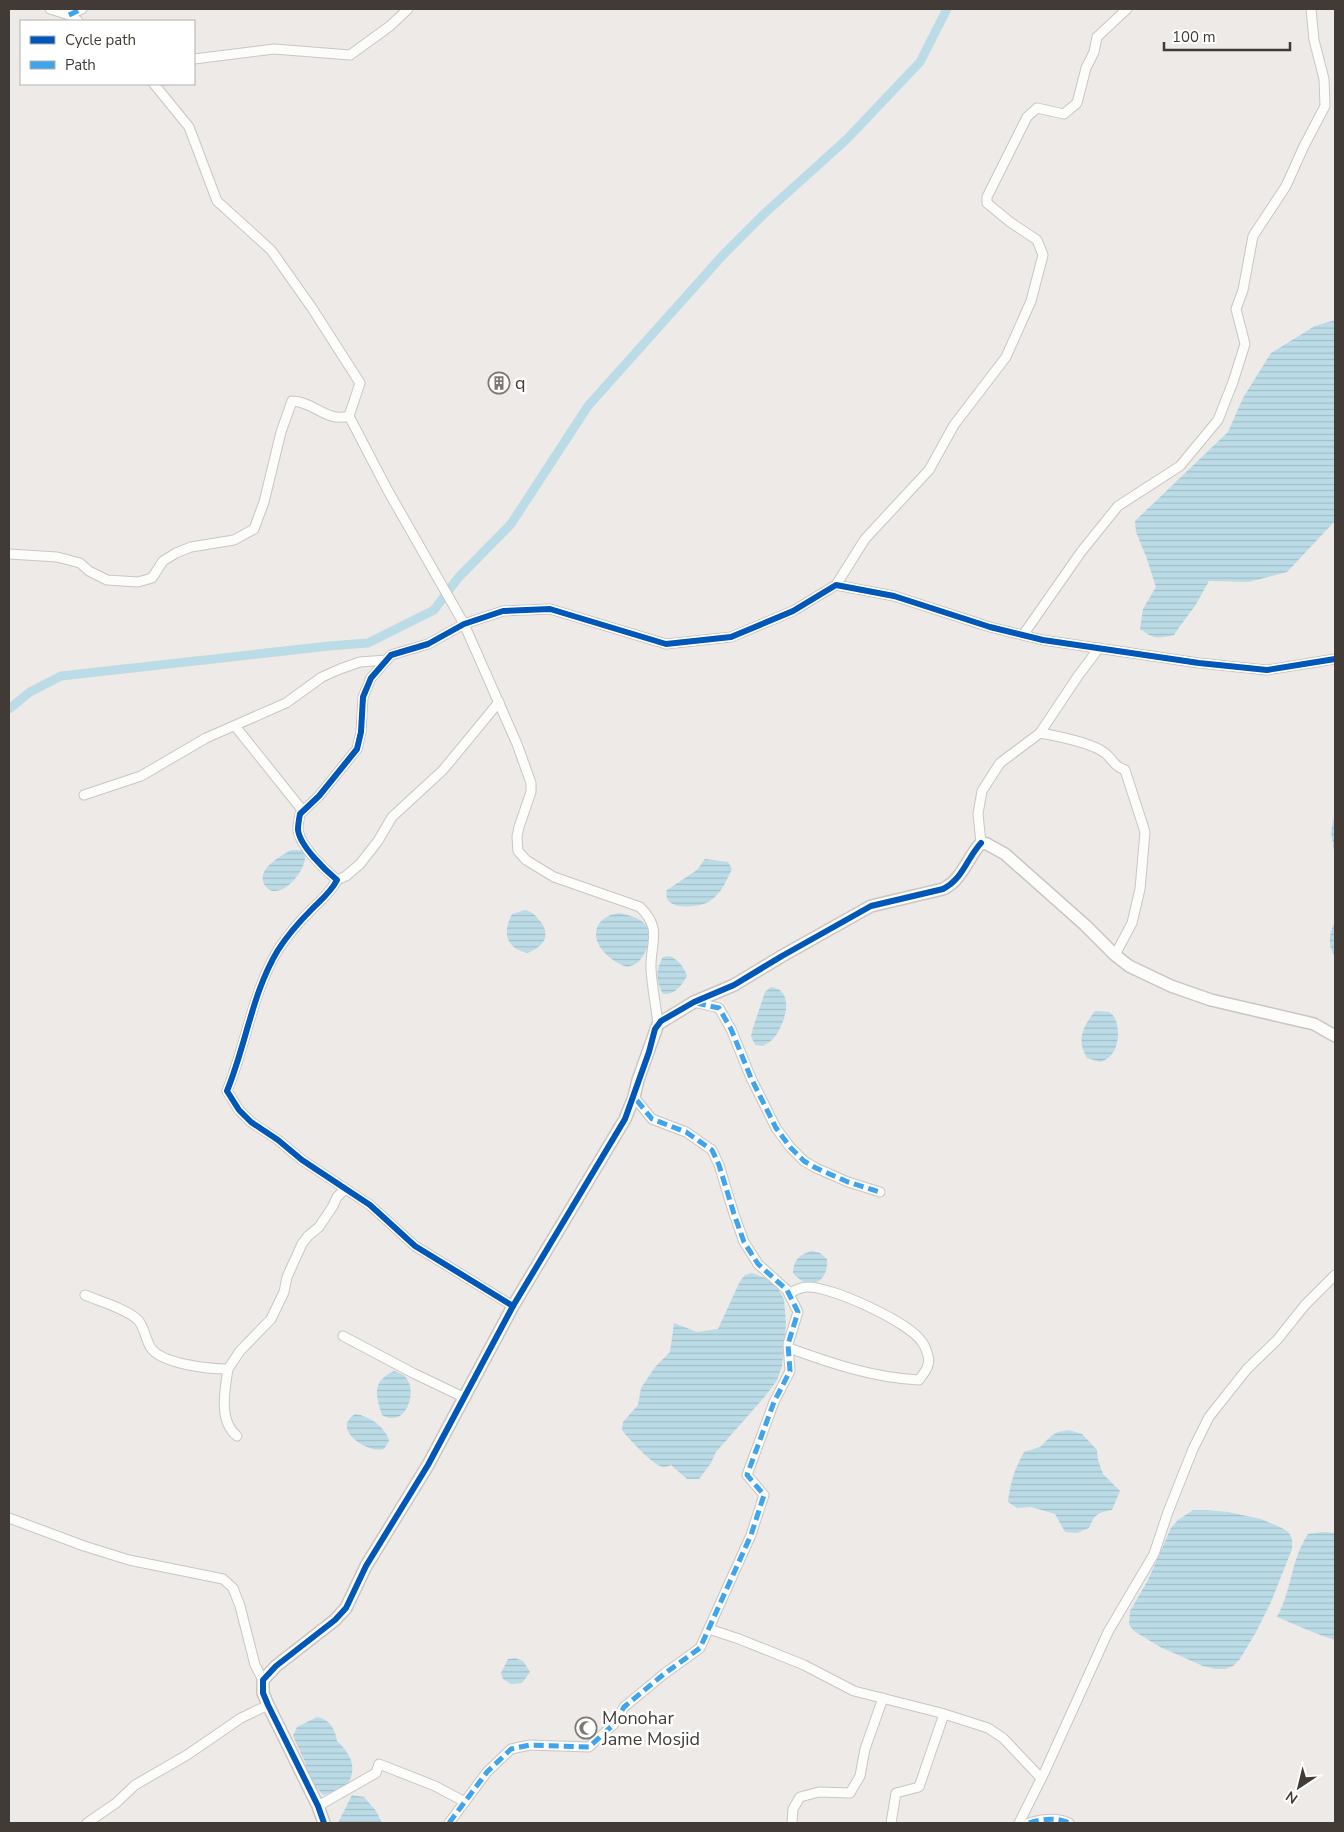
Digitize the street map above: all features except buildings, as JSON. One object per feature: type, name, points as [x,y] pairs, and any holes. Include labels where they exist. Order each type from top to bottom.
[{"type":"street","points":[[50,9],[69,15],[76,20]]},
{"type":"street","points":[[69,15],[82,9]]},
{"type":"street","points":[[195,59],[274,49],[350,55],[390,26],[408,9]]},
{"type":"street","points":[[337,880],[326,871],[304,845],[298,831],[300,814],[319,796],[357,749],[361,732],[363,698],[371,678],[391,655],[428,644],[464,624],[503,611],[550,609],[666,644],[731,636],[793,611],[836,585],[866,539],[929,470],[954,425],[1006,357],[1031,301],[1043,255],[1037,240],[1010,222],[987,203],[987,197],[1026,117],[1037,108],[1064,114],[1077,103],[1086,68],[1094,52],[1098,37],[1127,9]]},
{"type":"street","points":[[1023,635],[1081,552],[1118,506],[1180,466],[1218,420],[1245,344],[1236,309],[1243,290],[1253,236],[1286,186],[1325,106],[1324,79],[1314,40],[1311,9]]},
{"type":"street","points":[[155,85],[189,127],[217,201],[271,250],[312,308],[360,383],[349,416],[387,488],[464,624],[518,744],[531,783],[531,792],[517,837],[518,851],[526,860],[554,877],[640,907],[649,916],[653,928],[654,943],[651,967],[658,1024],[625,1119],[513,1306],[428,1465],[366,1566],[346,1608],[335,1620],[276,1666],[263,1680]]},
{"type":"street","points":[[9,554],[52,556],[80,563],[88,571],[108,580],[138,582],[152,578],[163,561],[176,553],[191,547],[234,540],[254,529],[264,502],[281,432],[292,401],[301,401],[332,418],[349,416]]},
{"type":"street","points":[[836,585],[894,596],[990,627],[1043,640],[1199,663],[1267,670],[1335,659]]},
{"type":"street","points":[[981,843],[978,814],[982,792],[1000,763],[1040,733],[1078,676],[1100,648]]},
{"type":"street","points":[[84,795],[141,776],[206,738],[286,703],[322,677],[360,662],[387,660]]},
{"type":"street","points":[[499,702],[443,770],[392,817],[378,841],[360,864],[346,876],[337,880],[334,887],[304,917],[278,950],[266,973],[257,997],[235,1072],[227,1091],[239,1110],[252,1122],[302,1160],[370,1205],[415,1246],[513,1306]]},
{"type":"street","points":[[235,726],[303,811]]},
{"type":"street","points":[[1040,733],[1093,747],[1105,753],[1115,766],[1125,770],[1131,784],[1134,801],[1145,832],[1140,890],[1132,923],[1115,955]]},
{"type":"street","points":[[658,1024],[694,1002],[734,985],[871,906],[943,889],[956,881],[974,850],[981,843]]},
{"type":"street","points":[[981,843],[987,844],[1005,854],[1085,925],[1115,955],[1130,966],[1171,986],[1211,1000],[1314,1024],[1335,1036]]},
{"type":"street","points":[[694,1002],[719,1008],[731,1029],[751,1078],[776,1128],[790,1147],[804,1161],[816,1168],[848,1182],[880,1192]]},
{"type":"street","points":[[449,1823],[487,1772],[511,1750],[530,1745],[589,1747],[614,1724],[624,1707],[664,1674],[700,1648],[751,1535],[764,1495],[747,1475],[774,1402],[790,1371],[789,1348],[798,1312],[787,1290],[758,1264],[744,1242],[719,1164],[712,1150],[686,1132],[652,1119],[634,1097]]},
{"type":"street","points":[[237,1436],[225,1416],[228,1369],[240,1352],[271,1319],[284,1292],[287,1277],[302,1244],[319,1227],[337,1197],[345,1189]]},
{"type":"street","points":[[1019,1823],[1108,1632],[1154,1554],[1193,1449],[1209,1417],[1247,1369],[1335,1275]]},
{"type":"street","points":[[789,1294],[800,1288],[808,1287],[821,1288],[840,1294],[899,1322],[922,1341],[929,1358],[927,1368],[919,1380],[897,1379],[820,1359],[789,1348]]},
{"type":"street","points":[[85,1295],[120,1310],[137,1320],[152,1349],[161,1357],[197,1366],[228,1369]]},
{"type":"street","points":[[344,1336],[414,1374],[463,1397]]},
{"type":"street","points":[[9,1518],[84,1546],[130,1560],[223,1579],[233,1588],[240,1606],[254,1665],[263,1680],[263,1693],[318,1806],[324,1823]]},
{"type":"street","points":[[709,1630],[739,1639],[804,1665],[854,1691],[944,1714],[988,1728],[1003,1738],[1041,1778]]},
{"type":"street","points":[[792,1823],[794,1809],[800,1798],[819,1792],[850,1793],[860,1776],[864,1749],[883,1698]]},
{"type":"street","points":[[87,1823],[116,1803],[136,1785],[188,1754],[241,1718],[268,1705]]},
{"type":"street","points":[[892,1823],[896,1793],[919,1787],[944,1714]]},
{"type":"street","points":[[318,1806],[376,1773],[379,1764],[435,1786],[464,1802]]},
{"type":"street","points":[[1029,1823],[1055,1819],[1068,1823]]},
{"type":"water","points":[[1335,320],[1335,521],[1287,572],[1249,582],[1209,581],[1195,606],[1174,635],[1156,637],[1140,629],[1143,609],[1156,587],[1136,532],[1135,521],[1228,432],[1243,398],[1271,353],[1315,326]]},
{"type":"water","points":[[1335,812],[1335,858],[1331,832]]},
{"type":"water","points":[[291,850],[300,850],[305,853],[305,859],[300,872],[291,884],[285,888],[279,891],[270,890],[264,884],[264,873],[271,864]]},
{"type":"water","points":[[705,859],[728,862],[732,869],[718,894],[710,901],[698,905],[682,906],[670,902],[667,897],[667,890],[697,870]]},
{"type":"water","points":[[525,910],[535,915],[544,926],[545,931],[544,940],[541,944],[533,951],[527,953],[520,951],[510,943],[507,933],[507,927],[512,914]]},
{"type":"water","points":[[619,913],[642,921],[647,927],[649,936],[643,956],[637,963],[627,967],[605,954],[596,938],[596,932],[601,922],[611,915]]},
{"type":"water","points":[[1335,921],[1335,957],[1330,939]]},
{"type":"water","points":[[669,956],[680,964],[687,976],[674,991],[663,994],[659,985],[658,971],[663,957]]},
{"type":"water","points":[[771,987],[779,990],[784,995],[786,1010],[784,1018],[773,1039],[763,1046],[755,1045],[751,1036],[753,1028],[765,992]]},
{"type":"water","points":[[1095,1011],[1109,1012],[1115,1018],[1118,1033],[1118,1040],[1114,1051],[1106,1060],[1100,1062],[1087,1058],[1082,1045],[1082,1033]]},
{"type":"water","points":[[812,1251],[820,1253],[827,1259],[827,1267],[821,1279],[811,1283],[799,1279],[793,1273],[794,1265],[798,1258]]},
{"type":"water","points":[[752,1273],[765,1278],[777,1287],[784,1299],[786,1324],[782,1366],[777,1380],[767,1394],[716,1452],[711,1463],[699,1479],[687,1479],[671,1465],[661,1467],[645,1455],[622,1430],[623,1422],[638,1405],[641,1388],[655,1367],[670,1352],[674,1323],[697,1332],[718,1329],[740,1281],[745,1275]]},
{"type":"water","points":[[394,1371],[406,1377],[411,1392],[410,1400],[403,1413],[397,1417],[390,1418],[382,1415],[377,1390],[382,1380]]},
{"type":"water","points":[[355,1414],[371,1419],[380,1426],[389,1441],[384,1449],[370,1448],[354,1439],[349,1433],[347,1427],[348,1420]]},
{"type":"water","points":[[1069,1430],[1082,1434],[1097,1450],[1103,1474],[1120,1491],[1112,1510],[1097,1515],[1089,1528],[1077,1533],[1065,1532],[1055,1514],[1031,1507],[1017,1508],[1008,1502],[1013,1476],[1024,1452],[1040,1447],[1058,1432]]},
{"type":"water","points":[[1193,1510],[1228,1512],[1261,1519],[1282,1528],[1289,1533],[1292,1539],[1292,1549],[1271,1602],[1256,1632],[1240,1659],[1233,1666],[1225,1669],[1203,1666],[1160,1647],[1134,1631],[1129,1625],[1130,1611],[1148,1580],[1171,1528],[1178,1520]]},
{"type":"water","points":[[1335,1533],[1335,1640],[1277,1617],[1286,1597],[1294,1565],[1302,1544],[1308,1534]]},
{"type":"water","points":[[515,1658],[523,1661],[530,1672],[522,1683],[511,1684],[503,1679],[501,1673],[508,1659]]},
{"type":"water","points":[[317,1717],[331,1725],[337,1741],[350,1757],[352,1763],[352,1774],[346,1787],[323,1795],[310,1780],[305,1762],[293,1736],[297,1727]]},
{"type":"water","points":[[352,1795],[364,1797],[376,1811],[382,1823],[338,1823]]},
{"type":"waterway","points":[[9,709],[30,692],[61,676],[368,643],[434,610],[458,578],[511,524],[588,406],[723,255],[765,213],[847,139],[920,62],[947,9]]},
{"type":"marked path","points":[[69,15],[82,9]]},
{"type":"marked path","points":[[696,1003],[719,1008],[731,1029],[751,1078],[776,1128],[790,1147],[804,1161],[816,1168],[848,1182],[880,1192]]},
{"type":"marked path","points":[[449,1823],[487,1772],[511,1749],[530,1745],[589,1747],[614,1724],[624,1707],[664,1674],[700,1648],[751,1535],[764,1495],[747,1475],[774,1402],[790,1371],[788,1344],[798,1312],[787,1290],[758,1264],[744,1242],[719,1165],[712,1150],[686,1132],[652,1119],[634,1097]]},
{"type":"marked path","points":[[1029,1823],[1049,1819],[1069,1823]]},
{"type":"cycle path","points":[[513,1306],[415,1246],[370,1205],[302,1160],[278,1140],[251,1122],[239,1110],[227,1091],[255,1001],[269,967],[278,950],[290,934],[329,892],[337,880],[320,864],[303,843],[298,830],[300,814],[319,796],[357,749],[361,732],[363,697],[371,678],[391,655],[428,644],[464,624],[503,611],[550,609],[666,644],[731,637],[793,611],[836,585],[894,596],[990,627],[1043,640],[1199,663],[1267,670],[1335,659]]},
{"type":"cycle path","points":[[324,1823],[318,1806],[268,1705],[263,1693],[263,1680],[276,1666],[335,1620],[346,1608],[366,1566],[428,1465],[513,1306],[625,1119],[649,1052],[655,1029],[661,1021],[694,1002],[734,985],[871,906],[943,889],[950,885],[960,874],[981,843]]},
{"type":"place","name":"q","points":[[499,383]]},
{"type":"place","name":"Monohar Jame Mosjid","points":[[586,1728]]}]
